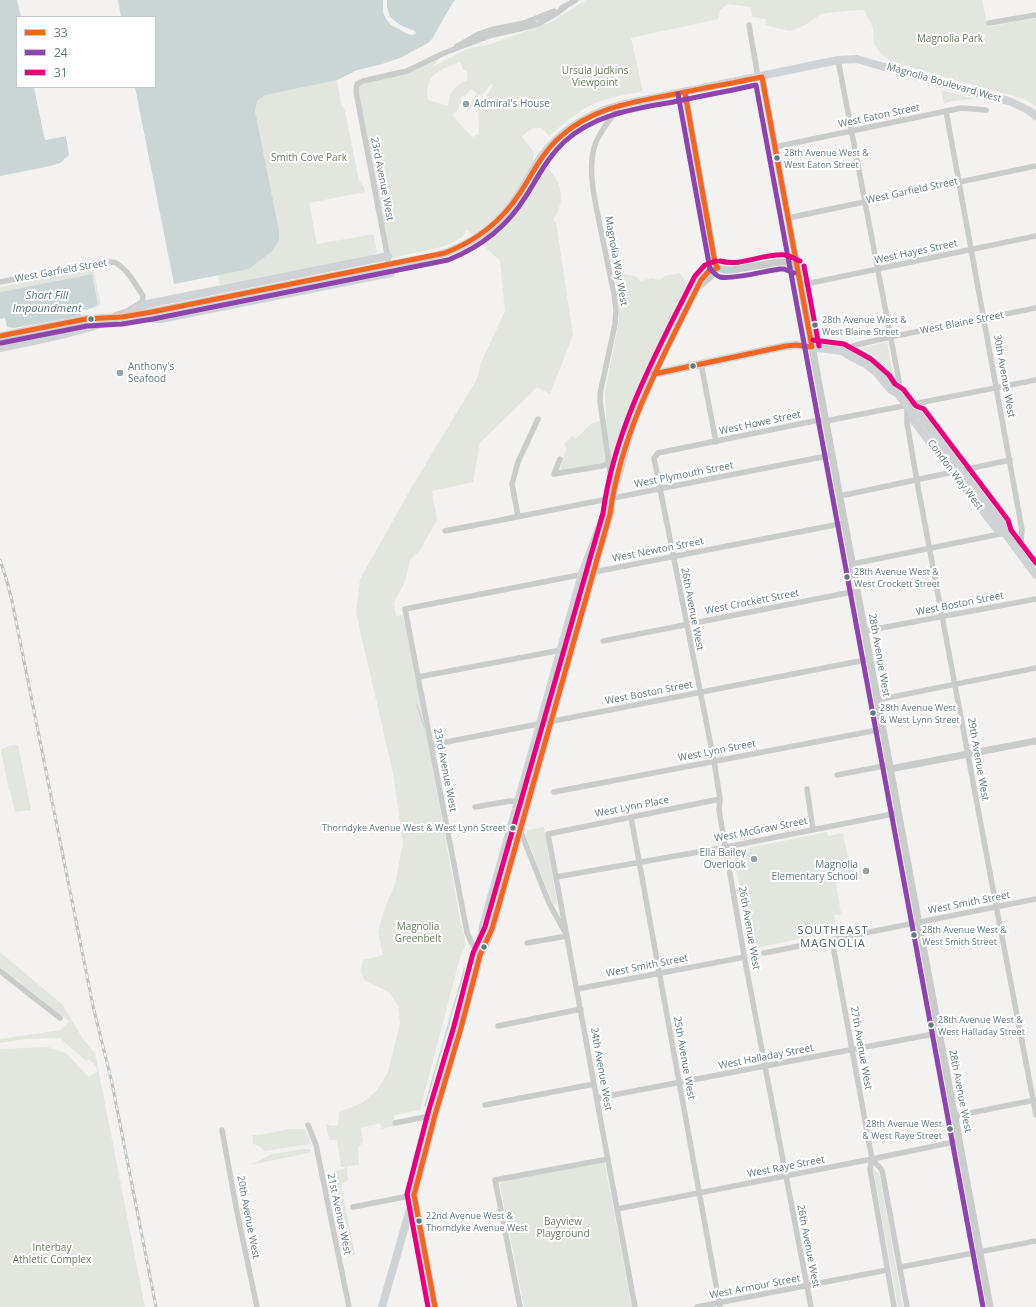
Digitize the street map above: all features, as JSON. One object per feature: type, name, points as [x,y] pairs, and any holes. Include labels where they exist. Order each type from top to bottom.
[{"type":"main road","name":"Magnolia Boulevard West","points":[[620,105],[838,60],[857,59],[964,90],[1009,101],[1028,110],[1036,116]]},
{"type":"main road","points":[[0,348],[53,337],[122,317],[421,259],[454,250],[480,236],[503,216],[517,198],[549,147],[580,122],[598,112],[620,105]]},
{"type":"main road","points":[[122,317],[144,305],[152,303],[388,256]]},
{"type":"main road","points":[[0,336],[86,319],[122,317],[161,319],[391,273]]},
{"type":"main road","points":[[480,955],[492,929],[610,514],[612,498],[632,426],[654,374],[786,346],[796,345],[812,347]]},
{"type":"main road","name":"Condon Way West","points":[[812,347],[842,351],[867,365],[880,376],[890,389],[898,394],[910,409],[919,414],[957,471],[1002,524],[1005,533],[1036,575]]},
{"type":"main road","points":[[382,1307],[435,1115],[463,1021],[480,955],[483,926],[560,650],[582,574],[605,510],[612,498]]},
{"type":"street","name":"23rd Avenue West","points":[[391,273],[356,89],[357,84],[407,71],[444,53],[492,34],[519,30],[538,24],[576,0]]},
{"type":"street","points":[[989,23],[1036,15]]},
{"type":"street","name":"28th Avenue West","points":[[749,25],[775,147],[801,285],[990,1307]]},
{"type":"street","points":[[838,60],[899,382],[898,394]]},
{"type":"street","points":[[685,92],[715,263],[718,268],[732,270],[779,262],[785,262],[797,267]]},
{"type":"street","name":"Magnolia Way West","points":[[612,498],[612,482],[600,408],[600,394],[612,340],[616,310],[593,190],[592,172],[596,143],[603,129],[620,105]]},
{"type":"street","name":"West Eaton Street","points":[[775,147],[961,108],[986,110]]},
{"type":"street","name":"30th Avenue West","points":[[946,111],[1022,530],[1021,541],[1017,549]]},
{"type":"street","name":"West Garfield Street","points":[[788,218],[1036,166]]},
{"type":"street","name":"West Hayes Street","points":[[801,285],[1036,236]]},
{"type":"street","name":"West Garfield Street","points":[[0,282],[92,263],[112,262],[116,263],[124,270],[143,296],[142,302],[125,312],[104,319],[0,342]]},
{"type":"street","points":[[654,374],[697,287],[712,276],[718,268]]},
{"type":"street","name":"West Blaine Street","points":[[842,351],[856,345],[890,337],[1036,308]]},
{"type":"street","points":[[701,364],[716,442]]},
{"type":"street","name":"West Howe Street","points":[[654,458],[658,453],[819,420],[826,422],[910,409],[1036,380]]},
{"type":"street","name":"29th Avenue West","points":[[910,409],[907,423],[917,480],[1036,1115]]},
{"type":"street","points":[[518,516],[512,484],[518,462],[538,419]]},
{"type":"street","name":"West Plymouth Street","points":[[445,531],[659,488],[832,456]]},
{"type":"street","name":"26th Avenue West","points":[[654,458],[714,761],[720,799],[719,810],[745,957],[811,1307]]},
{"type":"street","points":[[560,459],[554,474],[602,466],[609,463]]},
{"type":"street","points":[[840,496],[1010,460]]},
{"type":"street","name":"West Newton Street","points":[[405,609],[844,522]]},
{"type":"street","points":[[852,564],[1005,533]]},
{"type":"street","points":[[1024,559],[1036,559]]},
{"type":"street","name":"West Crockett Street","points":[[603,641],[857,591]]},
{"type":"street","name":"West Boston Street","points":[[865,631],[1036,599]]},
{"type":"street","name":"23rd Avenue West","points":[[405,609],[467,932],[471,942],[480,955]]},
{"type":"street","points":[[418,677],[572,648]]},
{"type":"street","name":"West Boston Street","points":[[432,745],[870,659]]},
{"type":"street","points":[[877,700],[1036,668]]},
{"type":"street","name":"West Lynn Street","points":[[554,792],[882,729]]},
{"type":"street","points":[[837,775],[968,754],[1036,741]]},
{"type":"street","points":[[807,789],[813,830]]},
{"type":"street","name":"West Lynn Place","points":[[548,834],[720,799]]},
{"type":"street","points":[[475,808],[510,801],[528,802]]},
{"type":"street","name":"West McGraw Street","points":[[556,877],[726,847],[898,813]]},
{"type":"street","name":"25th Avenue West","points":[[631,817],[721,1306]]},
{"type":"street","points":[[511,825],[520,830],[549,903],[567,936],[527,944]]},
{"type":"street","name":"24th Avenue West","points":[[548,834],[635,1307]]},
{"type":"street","name":"West Smith Street","points":[[764,952],[832,940],[1036,899]]},
{"type":"street","name":"27th Avenue West","points":[[832,940],[872,1159],[870,1169],[894,1307]]},
{"type":"street","name":"West Smith Street","points":[[577,989],[745,957]]},
{"type":"street","points":[[0,971],[60,1018]]},
{"type":"street","points":[[498,1026],[581,1009]]},
{"type":"street","name":"West Halladay Street","points":[[597,1098],[939,1033]]},
{"type":"street","points":[[485,1105],[594,1084]]},
{"type":"street","points":[[955,1116],[1034,1101]]},
{"type":"street","points":[[395,1123],[435,1115]]},
{"type":"street","name":"21st Avenue West","points":[[308,1125],[316,1145],[349,1307]]},
{"type":"street","name":"20th Avenue West","points":[[222,1130],[257,1307]]},
{"type":"street","name":"West Raye Street","points":[[617,1209],[959,1141]]},
{"type":"street","points":[[520,1307],[495,1180],[608,1159]]},
{"type":"street","name":"27th Avenue West","points":[[872,1159],[882,1170],[901,1267],[907,1307]]},
{"type":"street","points":[[353,1207],[414,1195],[435,1307]]},
{"type":"street","points":[[901,1267],[1036,1241]]},
{"type":"street","name":"West Armour Street","points":[[697,1307],[721,1306],[807,1286],[888,1270]]},
{"type":"green space","name":"Smith Cove Park","points":[[187,0],[414,49],[382,64],[357,70],[337,80],[341,104],[345,111],[359,181],[364,187],[365,192],[309,203],[317,244],[374,234],[377,252],[370,256],[220,285],[218,275],[174,284]]},
{"type":"green space","points":[[586,0],[982,0],[988,27],[1036,18],[1036,106],[1021,98],[889,60],[882,55],[874,44],[873,28],[864,10],[821,14],[805,25],[790,31],[765,25],[766,19],[752,17],[751,7],[728,4],[720,10],[719,19],[631,38],[643,91],[595,103],[573,116],[549,136],[542,128],[536,128],[526,132],[522,137],[534,152],[533,160],[542,166],[543,164],[555,176],[560,190],[560,205],[553,220],[556,222],[573,335],[550,394],[537,387],[480,443],[473,482],[432,491],[437,520],[420,550],[410,560],[405,582],[394,603],[396,616],[403,615],[416,677],[465,947],[461,954],[420,1110],[395,1115],[395,1126],[381,1129],[380,1123],[361,1128],[363,1142],[358,1148],[359,1165],[347,1166],[348,1180],[341,1185],[355,1255],[344,1257],[327,1174],[346,1167],[341,1167],[337,1140],[329,1140],[326,1124],[332,1126],[338,1125],[339,1112],[362,1103],[377,1090],[388,1072],[400,1023],[398,1006],[389,992],[364,980],[361,971],[363,960],[383,955],[378,932],[384,910],[395,884],[403,843],[393,773],[356,613],[360,579],[413,485],[477,379],[480,365],[505,311],[500,261],[467,230],[462,237],[446,246],[388,259],[357,84],[398,73],[444,53],[432,67],[467,49],[491,44],[553,21]],"holes":[[[460,62],[463,70],[467,70],[467,80],[459,84],[453,90],[448,106],[428,100],[428,84],[435,74]],[[492,83],[492,87],[478,110],[479,134],[472,137],[452,115],[458,109],[462,100],[460,99],[463,95],[464,97],[471,89],[477,93],[466,111],[468,112],[478,94],[481,96]]]},
{"type":"green space","points":[[941,90],[975,99],[952,101],[944,104]]},
{"type":"green space","points":[[93,268],[101,304],[94,310],[98,304],[92,274],[0,292],[0,287]]},
{"type":"green space","points":[[615,273],[636,276],[640,281],[653,278],[657,280],[662,279],[664,276],[680,273],[690,288],[646,375],[625,423],[614,472],[613,461],[560,471],[565,452],[567,450],[564,444],[572,436],[576,439],[591,424],[606,419],[605,392],[619,321],[619,304]]},
{"type":"green space","points":[[887,342],[893,373],[875,356],[860,348]]},
{"type":"green space","points":[[18,745],[31,810],[15,812],[1,750],[8,746]]},
{"type":"green space","points":[[544,827],[557,903],[555,905],[553,904],[526,836],[527,830]]},
{"type":"green space","points":[[827,832],[828,836],[843,833],[848,859],[845,860],[845,865],[860,863],[862,879],[837,883],[834,871],[841,914],[834,915],[837,931],[751,949],[733,851]]},
{"type":"green space","name":"Interbay Athletic Complex","points":[[0,952],[62,1004],[83,1039],[95,1053],[145,1307],[0,1307],[0,1049],[48,1047],[67,1054],[89,1077],[97,1072],[96,1066],[89,1059],[86,1061],[60,1038],[26,1039],[0,1043],[0,1039],[61,1030],[69,1021],[0,967]]},
{"type":"green space","points":[[290,1129],[305,1129],[310,1139],[310,1144],[264,1151],[252,1143],[253,1135]]},
{"type":"green space","points":[[304,1149],[311,1150],[309,1153],[249,1165],[272,1154]]},
{"type":"green space","name":"Bayview Playground","points":[[603,1162],[605,1165],[632,1307],[524,1307],[500,1185],[503,1181]]},
{"type":"green space","points":[[873,1168],[880,1176],[903,1307],[898,1307]]},
{"type":"water","points":[[0,0],[17,0],[21,16],[16,16],[16,88],[34,88],[45,140],[66,136],[69,155],[60,163],[0,176]]},
{"type":"water","points":[[118,0],[455,0],[432,39],[428,43],[400,58],[357,70],[337,80],[265,95],[257,101],[255,111],[279,231],[279,240],[272,251],[249,269],[174,284],[135,88],[156,88],[156,16],[121,16]]},
{"type":"water","name":"Short Fill Impoundment","points":[[92,274],[98,304],[95,307],[81,311],[81,316],[14,328],[7,327],[5,318],[0,319],[0,292]]},
{"type":"pier","points":[[383,0],[387,0],[387,7],[390,17],[400,25],[415,31],[416,34],[411,35],[391,25],[383,12]]},
{"type":"pier","points":[[34,88],[37,88],[46,137],[67,134],[71,155],[70,157],[66,136],[45,140]]},
{"type":"waterway","points":[[417,705],[424,727]]},
{"type":"waterway","points":[[425,1106],[464,968]]},
{"type":"railway","points":[[0,560],[12,601],[93,1006],[112,1083],[156,1307]]},
{"type":"transit line","name":"33","points":[[0,336],[86,319],[122,317],[152,312],[445,253],[467,243],[496,222],[513,203],[543,156],[554,143],[573,127],[586,119],[600,112],[629,103],[762,77],[812,347],[796,345],[786,346],[654,374]]},
{"type":"transit line","name":"24","points":[[1,343],[87,326],[122,324],[153,319],[448,260],[471,249],[492,235],[502,226],[519,207],[543,168],[558,148],[576,133],[589,125],[630,110],[756,85],[983,1307]]},
{"type":"transit line","name":"33","points":[[435,1307],[414,1195],[435,1115],[461,1028],[480,955],[492,929],[610,514],[624,453],[634,423],[659,365],[701,280],[709,271],[718,268],[715,263],[685,93]]},
{"type":"transit line","name":"24","points":[[678,94],[710,269],[716,275],[725,278],[780,269],[794,273]]},
{"type":"transit line","name":"31","points":[[720,261],[736,262],[777,255],[787,255],[800,261]]},
{"type":"transit line","name":"31","points":[[428,1307],[407,1194],[428,1113],[454,1026],[473,953],[485,927],[603,513],[617,451],[627,421],[652,362],[695,276],[705,265],[716,261]]},
{"type":"transit line","name":"31","points":[[804,266],[819,346]]},
{"type":"transit line","name":"31","points":[[813,340],[844,344],[871,359],[889,375],[895,384],[903,389],[916,406],[924,409],[1008,520],[1011,530],[1036,563]]},
{"type":"place","name":"Admiral's House","points":[[466,104]]},
{"type":"place","name":"28th Avenue West & West Eaton Street","points":[[777,158]]},
{"type":"place","name":"28th Avenue West & West Blaine Street","points":[[815,325]]},
{"type":"place","name":"Anthony's Seafood","points":[[120,373]]},
{"type":"place","name":"28th Avenue West & West Crockett Street","points":[[847,577]]},
{"type":"place","name":"28th Avenue West & West Lynn Street","points":[[873,713]]},
{"type":"place","name":"Thorndyke Avenue West & West Lynn Street","points":[[513,828]]},
{"type":"place","name":"Ella Bailey Overlook","points":[[754,859]]},
{"type":"place","name":"Magnolia Elementary School","points":[[866,871]]},
{"type":"place","name":"28th Avenue West & West Smith Street","points":[[914,935]]},
{"type":"place","name":"28th Avenue West & West Halladay Street","points":[[931,1025]]},
{"type":"place","name":"28th Avenue West & West Raye Street","points":[[950,1129]]},
{"type":"place","name":"22nd Avenue West & Thorndyke Avenue West","points":[[419,1221]]},
{"type":"district","name":"SOUTHEAST MAGNOLIA","points":[[833,937]]},
{"type":"park label","name":"Magnolia Park","points":[[950,39]]},
{"type":"park label","name":"Ursula Judkins Viewpoint","points":[[595,76]]},
{"type":"park label","name":"Magnolia Greenbelt","points":[[418,932]]}]
